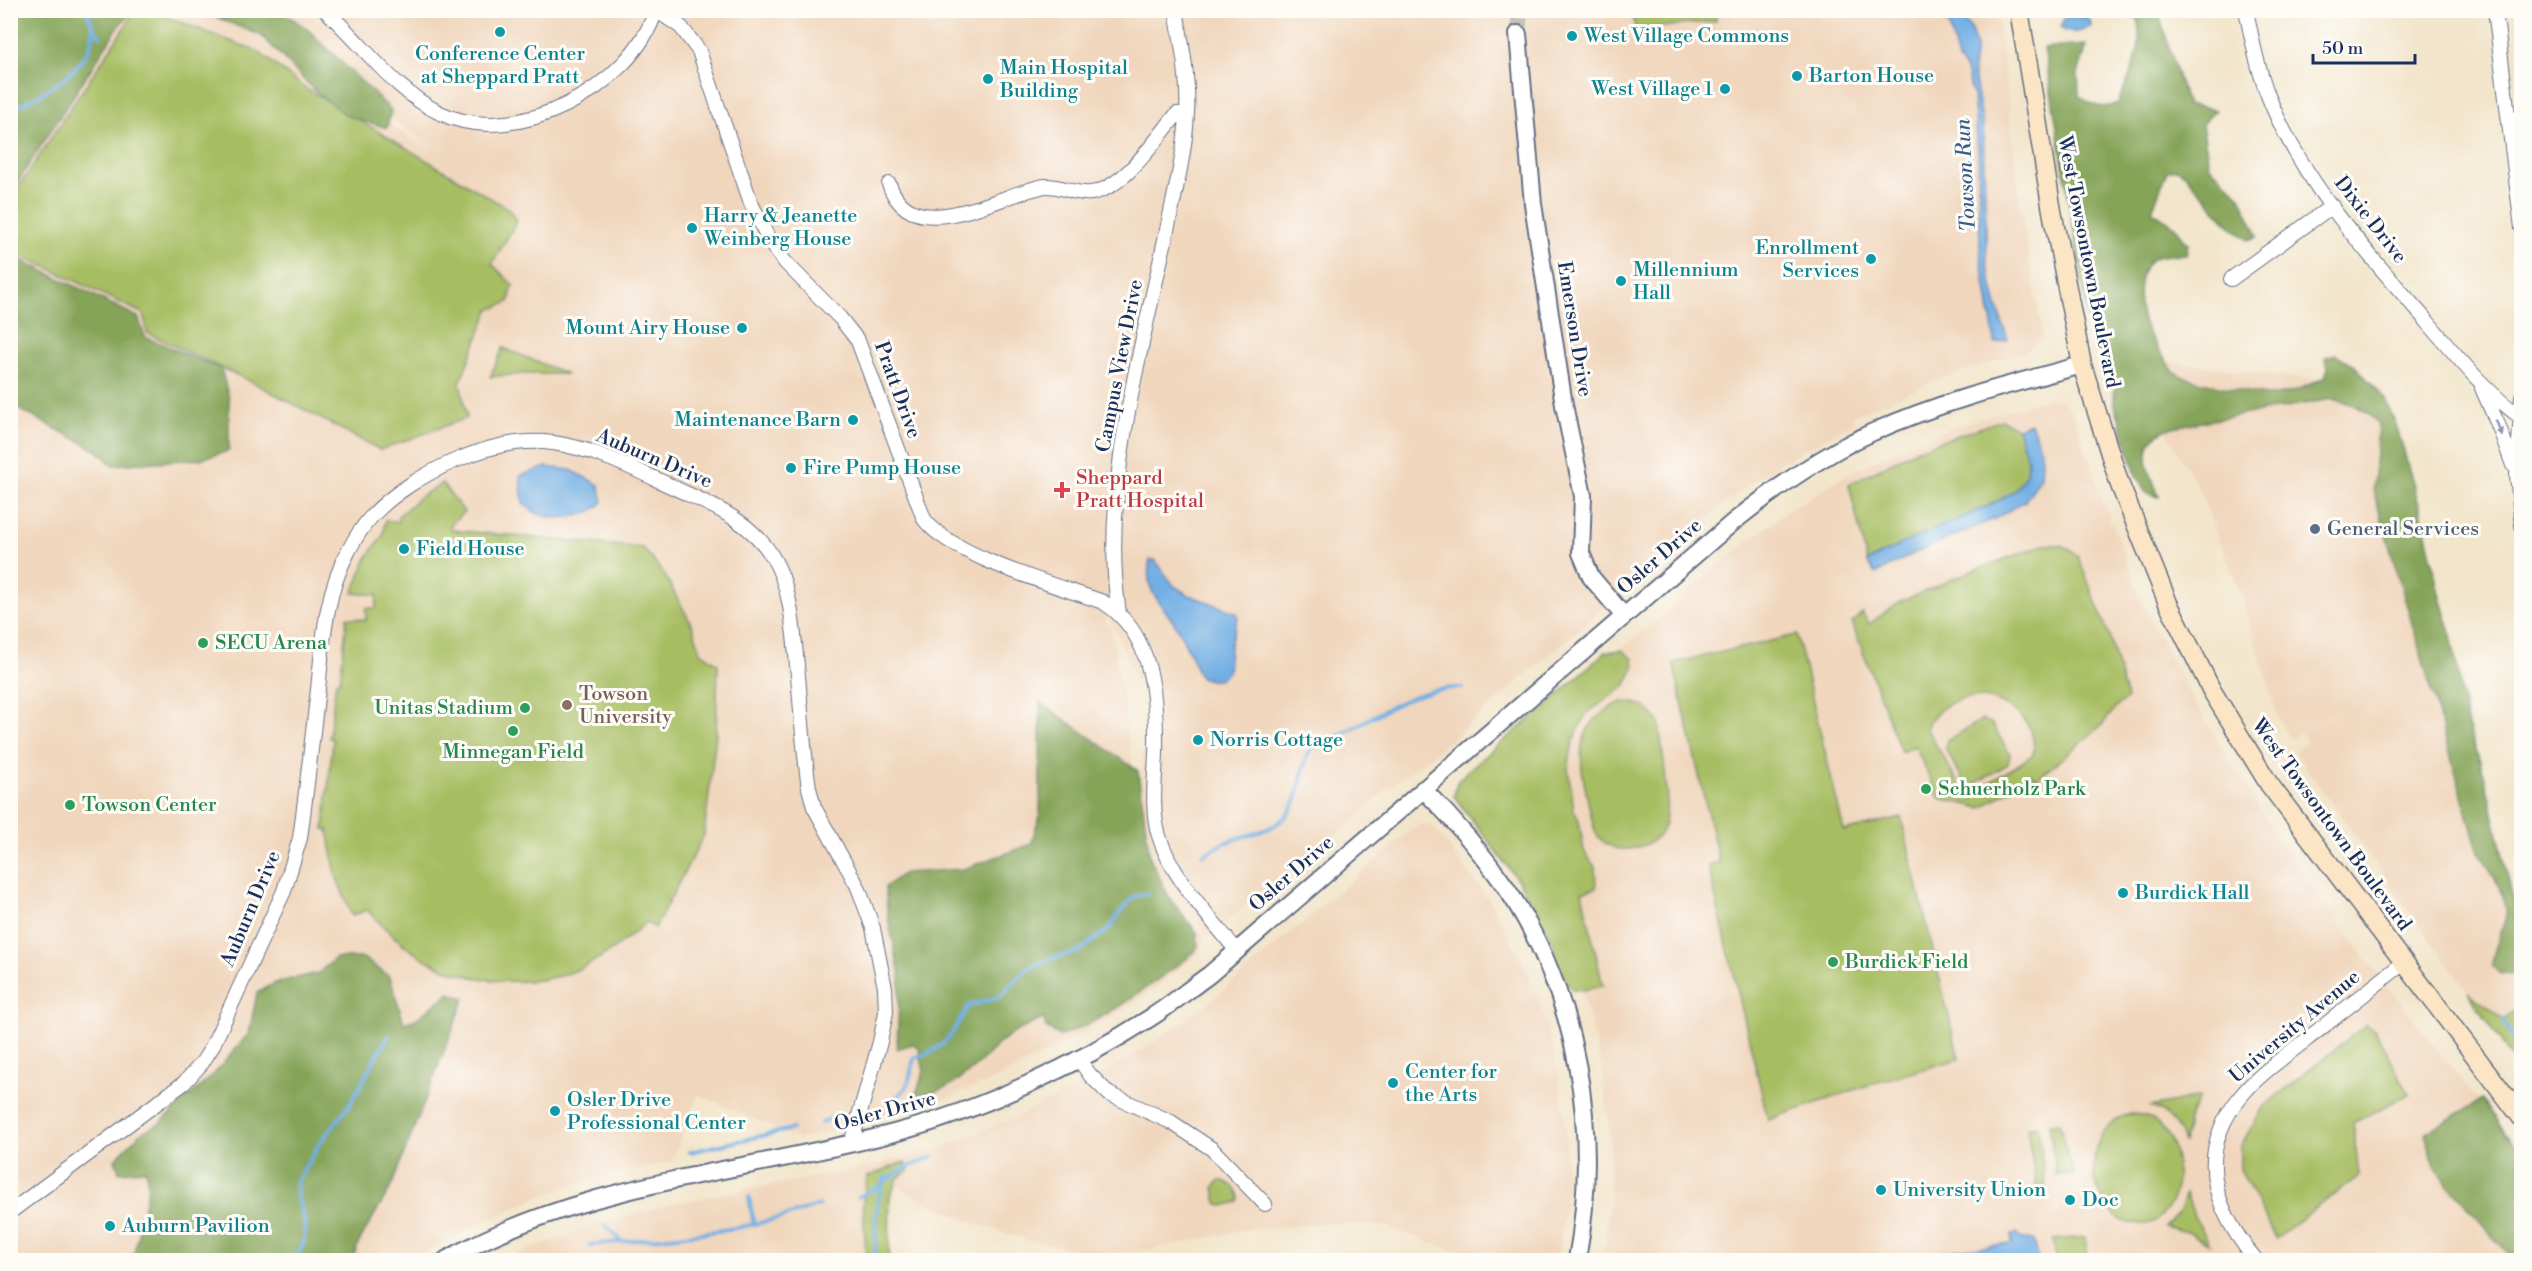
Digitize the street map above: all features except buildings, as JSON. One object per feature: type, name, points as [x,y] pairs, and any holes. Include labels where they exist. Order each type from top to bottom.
[{"type":"main road","name":"West Towsontown Boulevard","points":[[2019,10],[2052,211],[2082,365],[2108,450],[2136,528],[2168,603],[2212,691],[2269,784],[2522,1118]]},
{"type":"street","points":[[325,10],[403,88],[427,106],[454,119],[493,124],[537,115],[573,100],[597,86],[621,68],[637,50],[650,29],[656,10]]},
{"type":"street","name":"Pratt Drive","points":[[656,10],[681,27],[699,51],[751,203],[771,244],[787,264],[840,318],[858,341],[924,519],[931,529],[968,552],[1103,602],[1119,613]]},
{"type":"street","name":"Campus View Drive","points":[[1176,10],[1186,79],[1187,113],[1177,183],[1135,381],[1117,492],[1113,561],[1119,613],[1141,643],[1150,672],[1156,731],[1154,803],[1159,835],[1176,873],[1236,950]]},
{"type":"street","name":"Dixie Drive","points":[[2246,10],[2254,53],[2270,99],[2295,151],[2332,206],[2380,267],[2478,381],[2520,417]]},
{"type":"street","points":[[2495,10],[2522,228]]},
{"type":"street","name":"Emerson Drive","points":[[1518,34],[1533,204],[1564,405],[1583,496],[1581,553],[1592,577],[1624,616]]},
{"type":"street","points":[[889,183],[897,201],[904,207],[912,212],[930,216],[965,211],[1045,186],[1090,193],[1119,180],[1177,114],[1187,113]]},
{"type":"street","points":[[2231,279],[2332,206]]},
{"type":"street","name":"Osler Drive","points":[[446,1260],[529,1221],[611,1194],[851,1144],[896,1133],[965,1111],[1078,1058],[1150,1018],[1209,975],[1624,616],[1756,504],[1796,475],[1871,433],[1921,412],[2082,365]]},
{"type":"street","points":[[2478,381],[2517,475]]},
{"type":"street","points":[[2522,396],[2517,475],[2522,526]]},
{"type":"street","name":"Auburn Drive","points":[[10,1212],[184,1083],[202,1063],[212,1047],[284,891],[296,856],[331,594],[342,562],[364,526],[397,494],[440,468],[489,449],[530,442],[571,446],[608,456],[724,511],[743,524],[762,542],[781,573],[788,594],[793,624],[808,788],[814,807],[858,887],[873,928],[885,987],[886,1012],[880,1042],[851,1144]]},
{"type":"street","points":[[1423,789],[1468,837],[1506,887],[1534,937],[1562,1005],[1578,1063],[1585,1120],[1586,1190],[1576,1260]]},
{"type":"street","name":"University Avenue","points":[[2256,1260],[2231,1228],[2221,1207],[2215,1186],[2216,1145],[2225,1120],[2241,1096],[2255,1082],[2403,963]]},
{"type":"street","points":[[1078,1058],[1090,1075],[1109,1094],[1171,1122],[1205,1144],[1265,1204]]},
{"type":"shaded area","points":[[10,11],[1997,11],[2023,225],[2043,335],[2029,350],[1934,381],[1853,416],[1855,422],[1792,456],[1747,486],[1439,750],[1387,789],[1350,824],[1207,937],[1159,873],[1142,814],[1144,696],[1109,619],[1105,618],[1112,631],[1135,779],[1128,834],[1205,937],[1199,954],[1144,996],[1087,1032],[995,1079],[932,1104],[799,1139],[698,1094],[671,1162],[588,1180],[543,1195],[474,1226],[413,1260],[11,1260]],"holes":[[[350,85],[432,149],[394,128]]]},
{"type":"shaded area","points":[[2123,356],[2383,388],[2521,960],[2521,1005],[2504,1020],[2468,992],[2294,751],[2307,742],[2301,732],[2290,739],[2278,718],[2243,601],[2200,491]]},
{"type":"shaded area","points":[[2049,399],[2061,401],[2074,416],[2102,498],[2146,611],[2185,686],[2228,759],[2292,860],[2366,959],[2521,1155],[2521,1260],[1603,1260],[1610,1198],[1610,1139],[1604,1080],[1591,1022],[1572,966],[1465,784],[1733,553],[1785,513],[1841,478],[1900,448],[1962,424]]},
{"type":"shaded area","points":[[1422,824],[1431,826],[1443,839],[1491,903],[1529,974],[1547,1025],[1559,1077],[1566,1130],[1567,1184],[1558,1260],[1481,1260],[1384,1226],[1327,1223],[1242,1230],[1165,1247],[1115,1255],[1087,1252],[1031,1241],[976,1224],[924,1201],[876,1173],[876,1260],[501,1260],[592,1226],[675,1203],[865,1168],[945,1146],[1024,1113],[1101,1075],[1156,1041],[1207,1004],[1416,826]]},
{"type":"green space","points":[[11,10],[133,11],[120,24],[11,192]]},
{"type":"green space","points":[[135,11],[151,11],[257,51],[305,88],[509,209],[517,221],[492,264],[513,285],[509,302],[489,310],[460,382],[467,418],[380,450],[254,383],[147,333],[144,314],[11,250],[10,200]]},
{"type":"green space","points":[[201,11],[281,11],[305,27],[391,110],[387,128],[348,116],[316,92],[262,36]]},
{"type":"green space","points":[[1633,11],[1715,11],[1716,21],[1635,30]]},
{"type":"green space","points":[[2135,11],[2158,11],[2187,105],[2216,110],[2202,124],[2209,165],[2240,196],[2258,236],[2248,240],[2230,226],[2186,175],[2177,169],[2167,171],[2152,211],[2174,225],[2188,244],[2186,254],[2154,258],[2144,269],[2139,294],[2147,330],[2169,365],[2175,372],[2186,378],[2244,391],[2277,395],[2296,391],[2325,377],[2328,367],[2325,357],[2336,354],[2355,366],[2383,396],[2396,424],[2422,515],[2440,598],[2450,629],[2467,722],[2484,774],[2511,891],[2521,916],[2521,966],[2510,975],[2499,973],[2492,965],[2506,915],[2504,900],[2478,850],[2373,490],[2378,424],[2358,407],[2332,399],[2173,427],[2152,439],[2148,447],[2148,465],[2159,497],[2145,492],[2136,475],[2114,402],[2115,381],[2106,350],[2089,325],[2044,48],[2087,45],[2078,74],[2079,96],[2102,107],[2118,103],[2136,58],[2139,36]]},
{"type":"green space","points":[[11,255],[138,317],[145,337],[221,369],[229,398],[229,451],[200,459],[112,465],[98,451],[11,405]]},
{"type":"green space","points":[[503,348],[567,374],[490,377]]},
{"type":"green space","points":[[2002,420],[2018,428],[2028,462],[2027,473],[2015,491],[1990,505],[1910,540],[1867,562],[1849,484],[1918,449]]},
{"type":"green space","name":"Unitas Stadium","points":[[442,483],[464,512],[451,524],[451,530],[643,548],[664,574],[692,625],[701,652],[718,664],[716,734],[704,835],[655,928],[646,922],[618,946],[595,961],[567,974],[522,981],[476,978],[434,964],[415,953],[367,910],[352,916],[336,876],[328,830],[324,829],[333,739],[329,738],[336,681],[340,681],[347,617],[366,620],[366,608],[376,608],[377,595],[353,593],[367,558],[383,535],[385,520],[399,522],[397,517],[421,496]]},
{"type":"green space","points":[[2044,545],[2059,545],[2071,550],[2078,557],[2109,635],[2127,699],[2118,705],[2102,725],[2037,779],[2033,775],[1981,808],[1939,798],[1915,746],[1901,752],[1852,623],[1862,613],[1869,624],[1900,602],[1969,572]],"holes":[[[1972,697],[1984,698],[2007,706],[2025,721],[2033,742],[2033,755],[1976,791],[1974,799],[1969,801],[1961,797],[1961,787],[1926,728],[1945,706]]]},
{"type":"green space","name":"Burdick Field","points":[[1797,635],[1844,831],[1901,817],[1959,1059],[1874,1083],[1768,1120],[1708,865],[1719,862],[1673,663]]},
{"type":"green space","points":[[1622,650],[1633,659],[1634,668],[1625,686],[1586,714],[1573,741],[1568,769],[1574,810],[1579,821],[1584,851],[1595,867],[1596,888],[1582,892],[1603,986],[1583,990],[1572,989],[1559,969],[1554,945],[1520,883],[1454,796],[1457,782],[1466,772],[1550,702],[1605,652]]},
{"type":"green space","points":[[1040,702],[1138,771],[1150,857],[1170,899],[1197,933],[1198,946],[1189,957],[1095,1021],[1060,1036],[1046,1028],[1044,1018],[1006,1037],[953,1084],[930,1093],[916,1094],[924,1071],[919,1048],[913,1044],[897,1049],[900,975],[888,918],[885,887],[904,873],[964,869],[1031,844],[1040,815]]},
{"type":"green space","points":[[1622,702],[1643,706],[1659,722],[1667,797],[1665,822],[1660,833],[1648,843],[1624,849],[1614,848],[1605,843],[1595,831],[1585,790],[1581,759],[1586,733],[1594,721],[1605,711]]},
{"type":"green space","points":[[1982,720],[1991,723],[2010,754],[2008,764],[1975,784],[1969,781],[1964,782],[1945,748],[1947,740]]},
{"type":"green space","points":[[336,958],[363,958],[390,977],[404,1023],[416,1019],[449,993],[465,998],[391,1187],[361,1238],[352,1260],[125,1260],[134,1254],[148,1187],[146,1170],[119,1172],[115,1159],[142,1132],[159,1124],[214,1074],[249,1033],[257,993],[275,983],[318,973]]},
{"type":"green space","points":[[2468,992],[2504,1020],[2521,1005],[2521,1072]]},
{"type":"green space","points":[[2366,1025],[2375,1030],[2409,1094],[2353,1123],[2359,1176],[2276,1238],[2240,1169],[2240,1148],[2264,1106]]},
{"type":"green space","points":[[2199,1097],[2188,1120],[2184,1144],[2180,1132],[2172,1121],[2151,1107]]},
{"type":"green space","points":[[2481,1100],[2521,1153],[2521,1260],[2513,1260],[2436,1170],[2425,1133]]},
{"type":"green space","points":[[2129,1114],[2150,1118],[2165,1131],[2174,1150],[2177,1172],[2175,1193],[2166,1211],[2152,1222],[2133,1224],[2115,1215],[2102,1198],[2094,1174],[2094,1161],[2100,1137],[2117,1119]]},
{"type":"green space","points":[[2059,1123],[2074,1174],[2056,1175],[2049,1124]]},
{"type":"green space","points":[[2038,1126],[2047,1196],[2038,1197],[2027,1128]]},
{"type":"green space","points":[[904,1162],[909,1170],[898,1178],[890,1197],[889,1260],[866,1260],[863,1201],[867,1177]]},
{"type":"green space","points":[[1219,1181],[1226,1182],[1235,1189],[1239,1196],[1237,1202],[1223,1206],[1217,1203],[1214,1187]]},
{"type":"green space","points":[[2186,1193],[2194,1216],[2210,1244],[2187,1232],[2165,1226],[2180,1211]]},
{"type":"green space","points":[[2085,1237],[2088,1260],[2055,1260],[2053,1240]]},
{"type":"water","name":"Towson Run","points":[[1939,11],[1960,11],[1971,29],[1976,47],[1973,69],[1983,125],[1987,263],[1996,303],[2008,340],[1995,343],[1980,250],[1978,150],[1973,96],[1966,70],[1958,60],[1949,25]]},
{"type":"water","points":[[2067,17],[2087,17],[2091,26],[2080,31],[2068,32],[2061,28],[2063,20]]},
{"type":"water","points":[[2031,423],[2041,451],[2041,477],[2025,501],[1996,518],[1915,553],[1875,574],[1867,562],[1910,540],[1990,505],[2015,491],[2027,473],[2028,462],[2018,428]]},
{"type":"water","points":[[546,467],[571,470],[599,485],[603,502],[590,512],[573,517],[555,517],[536,513],[523,503],[520,476]]},
{"type":"water","points":[[1150,560],[1155,560],[1174,586],[1189,595],[1237,613],[1238,617],[1230,645],[1228,672],[1219,680],[1200,677],[1180,632],[1151,589],[1148,571]]},
{"type":"water","points":[[2018,1234],[2019,1238],[2034,1240],[2039,1260],[1911,1260],[1956,1250],[2012,1244],[2012,1235]]},
{"type":"waterway","points":[[10,110],[36,97],[64,79],[76,68],[91,42],[93,28],[87,10]]},
{"type":"waterway","points":[[93,28],[100,36]]},
{"type":"waterway","points":[[1203,855],[1224,843],[1264,830],[1282,820],[1294,804],[1306,760],[1313,747],[1403,701],[1442,689],[1462,688]]},
{"type":"waterway","points":[[892,1100],[906,1087],[914,1058],[942,1045],[968,1006],[999,997],[1028,968],[1052,958],[1078,952],[1110,928],[1135,896],[1147,894]]},
{"type":"waterway","points":[[2503,1020],[2522,1057]]},
{"type":"waterway","points":[[295,1260],[304,1242],[305,1224],[297,1194],[297,1181],[320,1143],[350,1104],[388,1036]]},
{"type":"waterway","points":[[821,1123],[841,1114]]},
{"type":"waterway","points":[[690,1152],[792,1129]]},
{"type":"waterway","points":[[884,1182],[906,1168],[933,1157]]},
{"type":"waterway","points":[[875,1260],[876,1217],[879,1195],[885,1177]]},
{"type":"waterway","points":[[858,1197],[882,1185]]},
{"type":"waterway","points":[[749,1197],[754,1225]]},
{"type":"waterway","points":[[590,1245],[735,1228],[791,1215],[819,1205]]},
{"type":"waterway","points":[[605,1225],[621,1241]]},
{"type":"tunnel","points":[[1518,34],[1520,10]]},
{"type":"place","name":"Conference Center at Sheppard Pratt","points":[[500,32]]},
{"type":"place","name":"West Village Commons","points":[[1572,36]]},
{"type":"place","name":"Barton House","points":[[1797,76]]},
{"type":"place","name":"Main Hospital Building","points":[[988,79]]},
{"type":"place","name":"West Village 1","points":[[1725,89]]},
{"type":"place","name":"Harry & Jeanette Weinberg House","points":[[692,228]]},
{"type":"place","name":"Enrollment Services","points":[[1871,259]]},
{"type":"place","name":"Millennium Hall","points":[[1621,281]]},
{"type":"place","name":"Mount Airy House","points":[[742,328]]},
{"type":"place","name":"Maintenance Barn","points":[[853,420]]},
{"type":"place","name":"Fire Pump House","points":[[791,468]]},
{"type":"place","name":"Sheppard Pratt Hospital","points":[[1062,490]]},
{"type":"place","name":"General Services","points":[[2315,529]]},
{"type":"place","name":"Field House","points":[[404,549]]},
{"type":"place","name":"SECU Arena","points":[[203,643]]},
{"type":"place","name":"Towson University","points":[[567,705]]},
{"type":"place","name":"Unitas Stadium","points":[[525,708]]},
{"type":"place","name":"Minnegan Field","points":[[513,731]]},
{"type":"place","name":"Norris Cottage","points":[[1198,740]]},
{"type":"place","name":"Schuerholz Park","points":[[1926,789]]},
{"type":"place","name":"Towson Center","points":[[70,805]]},
{"type":"place","name":"Burdick Hall","points":[[2123,893]]},
{"type":"place","name":"Burdick Field","points":[[1833,962]]},
{"type":"place","name":"Center for the Arts","points":[[1393,1083]]},
{"type":"place","name":"Osler Drive Professional Center","points":[[555,1111]]},
{"type":"place","name":"University Union","points":[[1881,1190]]},
{"type":"place","name":"Doc","points":[[2070,1200]]},
{"type":"place","name":"Auburn Pavilion","points":[[110,1226]]}]
